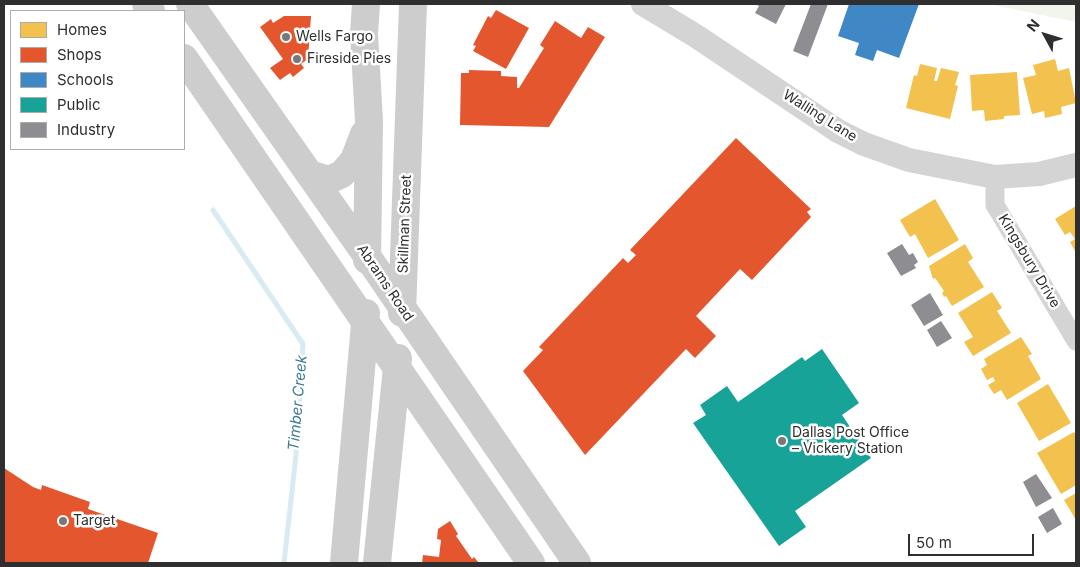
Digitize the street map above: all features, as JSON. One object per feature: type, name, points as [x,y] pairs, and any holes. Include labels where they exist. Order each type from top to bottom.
[{"type":"main road","name":"Abrams Road","points":[[190,4],[367,256],[402,311],[577,563]]},
{"type":"main road","points":[[344,563],[366,321],[369,121],[364,34],[366,4]]},
{"type":"main road","name":"Skillman Street","points":[[377,563],[402,311],[413,4]]},
{"type":"main road","points":[[185,59],[398,366],[531,563]]},
{"type":"main road","points":[[310,174],[329,180],[342,174],[354,160],[369,121]]},
{"type":"street","name":"Walling Lane","points":[[643,4],[704,41],[838,131],[864,144],[909,160],[995,177],[1039,174],[1076,165]]},
{"type":"street","name":"Kingsbury Drive","points":[[995,177],[995,205],[1076,341]]},
{"type":"shaded area","points":[[988,4],[1076,4],[1076,22]]},
{"type":"building: Homes","points":[[1055,59],[1058,71],[1069,68],[1076,103],[1061,107],[1062,114],[1045,118],[1044,111],[1032,114],[1023,78],[1036,75],[1033,65]]},
{"type":"building: Homes","points":[[920,64],[937,68],[934,81],[937,81],[941,68],[959,72],[955,85],[958,86],[950,119],[906,108],[914,75],[917,76]]},
{"type":"building: Homes","points":[[1017,72],[1020,115],[1004,116],[1004,119],[985,121],[984,110],[972,111],[970,75]]},
{"type":"building: Homes","points":[[935,199],[959,240],[928,258],[915,234],[910,237],[900,220]]},
{"type":"building: Homes","points":[[1076,206],[1076,253],[1070,242],[1075,239],[1070,232],[1065,235],[1055,219]]},
{"type":"building: Homes","points":[[965,244],[973,258],[968,262],[984,287],[952,306],[946,296],[944,297],[942,293],[944,291],[935,278],[933,279],[929,266]]},
{"type":"building: Homes","points":[[992,292],[1002,308],[997,311],[1011,333],[973,356],[964,342],[973,337],[958,313]]},
{"type":"building: Homes","points":[[1021,337],[1032,354],[1028,356],[1041,379],[1007,400],[1001,390],[994,394],[988,385],[995,381],[993,377],[987,380],[981,369],[987,365],[984,359]]},
{"type":"building: Homes","points":[[1048,384],[1071,423],[1039,441],[1017,403]]},
{"type":"building: Homes","points":[[1074,432],[1076,436],[1076,485],[1061,494],[1037,453]]},
{"type":"building: Homes","points":[[1076,493],[1076,520],[1064,500]]},
{"type":"building: Shops","points":[[496,10],[529,28],[506,69],[473,51],[476,46],[473,45],[488,16],[491,18]]},
{"type":"building: Shops","points":[[284,16],[311,16],[308,59],[301,64],[304,68],[293,77],[290,73],[280,80],[270,68],[283,59],[260,27],[271,19],[273,23]]},
{"type":"building: Shops","points":[[555,21],[581,38],[588,27],[605,37],[549,127],[460,125],[461,73],[469,73],[469,70],[501,71],[501,76],[517,77],[517,88],[519,88],[544,48],[540,45]]},
{"type":"building: Shops","points":[[736,138],[811,209],[807,212],[811,217],[752,280],[740,269],[696,316],[716,336],[695,358],[686,349],[585,455],[523,371],[543,350],[539,347],[623,258],[628,263],[636,255],[630,250]]},
{"type":"building: Shops","name":"Target","points":[[4,468],[33,487],[41,490],[42,485],[90,502],[88,509],[158,533],[148,563],[4,563]]},
{"type":"building: Shops","points":[[450,521],[458,534],[456,536],[472,559],[474,557],[479,563],[422,563],[423,555],[439,557],[441,540],[437,539],[438,529]]},
{"type":"building: Schools","points":[[849,4],[919,4],[899,58],[877,50],[873,61],[855,55],[859,43],[838,36]]},
{"type":"building: Public","name":"Dallas Post Office – Vickery Station","points":[[822,349],[859,403],[842,415],[871,458],[795,511],[806,527],[779,546],[693,423],[706,415],[700,405],[727,386],[738,402],[802,357],[805,361]]},
{"type":"building: Industry","points":[[755,4],[786,4],[776,24],[755,13],[759,6]]},
{"type":"building: Industry","points":[[811,4],[828,4],[808,57],[793,51]]},
{"type":"building: Industry","points":[[902,244],[909,255],[913,253],[918,262],[914,265],[916,268],[901,276],[887,253]]},
{"type":"building: Industry","points":[[930,293],[943,315],[924,326],[911,305]]},
{"type":"building: Industry","points":[[941,321],[952,338],[937,347],[927,330]]},
{"type":"building: Industry","points":[[1036,474],[1052,498],[1036,507],[1023,482]]},
{"type":"building: Industry","points":[[1053,508],[1062,524],[1047,533],[1038,517]]},
{"type":"waterway","name":"Timber Creek","points":[[213,210],[303,344],[296,455],[284,563]]},
{"type":"place","name":"Wells Fargo","points":[[286,37]]},
{"type":"place","name":"Fireside Pies","points":[[297,59]]},
{"type":"place","name":"Dallas Post Office – Vickery Station","points":[[782,441]]},
{"type":"place","name":"Target","points":[[63,521]]}]
